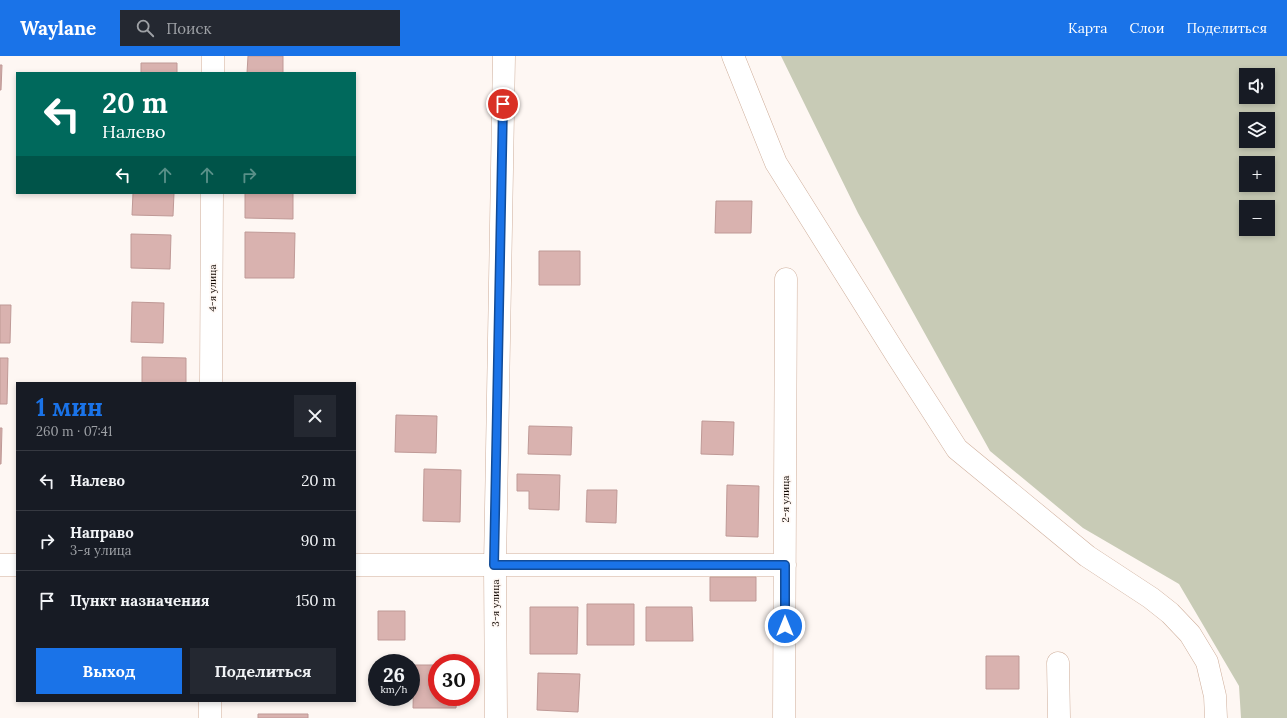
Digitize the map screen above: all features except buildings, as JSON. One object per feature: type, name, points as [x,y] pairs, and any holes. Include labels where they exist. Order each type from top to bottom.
[{"type":"street","points":[[213,56],[213,72]]},
{"type":"street","name":"3-я улица","points":[[496,718],[494,565],[504,56]]},
{"type":"street","points":[[733,56],[776,163],[957,449],[1087,556],[1151,598],[1170,613],[1190,634],[1207,662],[1215,696],[1216,718]]},
{"type":"street","name":"4-я улица","points":[[211,382],[212,194]]},
{"type":"street","name":"2-я улица","points":[[784,718],[786,279]]},
{"type":"street","points":[[0,565],[16,565]]},
{"type":"street","points":[[356,565],[785,565]]},
{"type":"street","points":[[1058,663],[1059,718]]},
{"type":"street","points":[[210,702],[210,718]]},
{"type":"green space","points":[[781,56],[1287,56],[1287,718],[1241,718],[1239,686],[1179,584],[1083,528],[990,451],[858,213]]},
{"type":"route","points":[[503,104],[494,565],[785,565],[785,626]]}]
